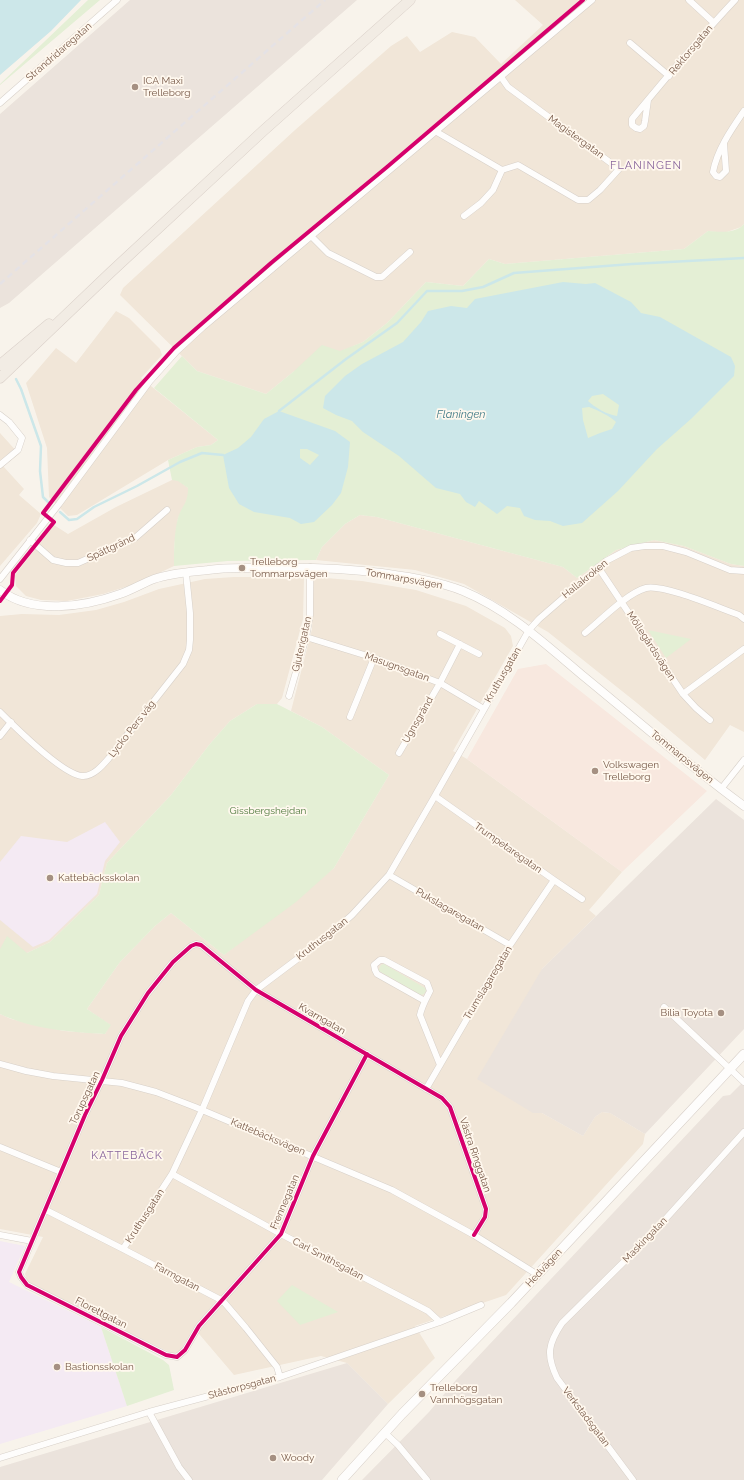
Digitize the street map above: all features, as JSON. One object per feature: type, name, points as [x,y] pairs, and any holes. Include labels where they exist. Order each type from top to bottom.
[{"type":"highway","points":[[0,378],[111,272],[263,131],[410,0]]},
{"type":"highway","points":[[0,365],[111,272]]},
{"type":"main road","name":"Hedvägen","points":[[342,1480],[385,1433],[538,1275],[744,1054]]},
{"type":"street","name":"Strandridaregatan","points":[[0,104],[118,0]]},
{"type":"street","points":[[0,579],[59,504],[150,382],[177,351],[435,131],[592,0]]},
{"type":"street","points":[[689,0],[714,22]]},
{"type":"street","name":"Rektorsgatan","points":[[648,100],[714,22],[735,0]]},
{"type":"street","points":[[630,43],[669,76]]},
{"type":"street","name":"Magistergatan","points":[[500,77],[508,87],[619,169],[600,190],[588,200],[578,200],[518,165],[502,170]]},
{"type":"street","points":[[724,144],[744,111]]},
{"type":"street","points":[[435,131],[502,170],[493,190],[481,203],[464,216]]},
{"type":"street","points":[[311,236],[328,253],[376,277],[382,277],[410,252]]},
{"type":"street","points":[[0,415],[9,422],[22,438],[18,450],[0,465]]},
{"type":"street","name":"Spättgränd","points":[[30,540],[53,560],[66,563],[78,563],[135,538],[167,510]]},
{"type":"street","name":"Hallakroken","points":[[529,630],[548,610],[606,560],[631,548],[664,546],[686,552],[730,570],[744,571]]},
{"type":"street","name":"Tommarpsvägen","points":[[0,590],[27,603],[52,607],[80,604],[118,595],[155,579],[170,575],[216,569],[310,567],[381,573],[428,582],[462,591],[499,610],[520,623],[721,789],[744,806]]},
{"type":"street","name":"Gjuterigatan","points":[[289,696],[306,637],[310,615],[310,567]]},
{"type":"street","name":"Möllegårdsvägen","points":[[598,567],[683,694],[710,720]]},
{"type":"street","name":"Lycko Pers väg","points":[[0,712],[57,764],[70,773],[84,776],[96,772],[107,761],[183,664],[189,650],[190,613],[186,573]]},
{"type":"street","points":[[585,633],[622,602],[635,593],[646,588],[663,588],[739,615],[744,619]]},
{"type":"street","name":"Kruthusgatan","points":[[123,1249],[172,1174],[202,1110],[248,1001],[256,990],[328,936],[352,915],[389,875],[529,630]]},
{"type":"street","points":[[440,634],[479,654]]},
{"type":"street","name":"Masugnsgatan","points":[[306,637],[374,658],[440,683],[484,709]]},
{"type":"street","name":"Ugnsgränd","points":[[398,753],[440,683],[460,644]]},
{"type":"street","points":[[683,694],[744,648]]},
{"type":"street","points":[[350,718],[374,658]]},
{"type":"street","points":[[0,736],[11,722]]},
{"type":"street","points":[[721,789],[744,760]]},
{"type":"street","name":"Trumpetaregatan","points":[[435,796],[582,898]]},
{"type":"street","name":"Pukslagaregatan","points":[[389,875],[510,945]]},
{"type":"street","name":"Trumslagaregatan","points":[[426,1089],[510,945],[554,880]]},
{"type":"street","name":"Kvarngatan","points":[[196,944],[201,945],[256,990],[442,1098],[446,1102]]},
{"type":"street","name":"Torupsgatan","points":[[21,1277],[19,1272],[85,1115],[121,1036],[148,993],[173,962],[191,946],[196,944]]},
{"type":"street","points":[[425,1002],[377,974],[374,965],[380,960],[384,960],[427,983],[430,991],[425,1002],[421,1008],[420,1015],[440,1065]]},
{"type":"street","points":[[664,1007],[744,1082]]},
{"type":"street","name":"Frennegatan","points":[[177,1357],[186,1350],[199,1326],[281,1234],[313,1156],[367,1054]]},
{"type":"street","name":"Kattebäcksvägen","points":[[0,1064],[53,1076],[122,1082],[156,1092],[202,1110],[392,1190],[474,1234],[538,1275]]},
{"type":"street","name":"Västra Ringgatan","points":[[446,1102],[450,1107],[486,1209],[485,1217],[474,1234]]},
{"type":"street","name":"Maskingatan","points":[[550,1348],[553,1336],[562,1323],[651,1235],[744,1132]]},
{"type":"street","points":[[2,1148],[61,1172]]},
{"type":"street","name":"Carl Smithsgatan","points":[[172,1174],[281,1234],[428,1311],[440,1322]]},
{"type":"street","name":"Farmgatan","points":[[46,1210],[222,1301],[246,1328],[276,1367],[280,1377]]},
{"type":"street","points":[[0,1235],[32,1241]]},
{"type":"street","name":"Florettgatan","points":[[21,1277],[27,1285],[166,1355],[177,1357]]},
{"type":"street","name":"Ståstorpsgatan","points":[[0,1458],[149,1412],[280,1377],[440,1322],[481,1305]]},
{"type":"street","name":"Verkstadsgatan","points":[[550,1348],[550,1364],[557,1378],[633,1480]]},
{"type":"street","points":[[149,1412],[179,1467],[189,1480]]},
{"type":"street","points":[[385,1433],[403,1451],[427,1480]]},
{"type":"shaded area","points":[[130,0],[357,0],[9,303],[0,308],[0,114]]},
{"type":"shaded area","points":[[515,0],[744,0],[744,224],[741,227],[724,233],[708,231],[684,249],[505,264],[489,259],[463,286],[426,282],[387,323],[363,342],[293,372],[266,394],[197,371],[120,295],[123,288],[295,130],[391,46],[407,36],[420,52],[452,32],[475,37],[501,64],[543,25]]},
{"type":"shaded area","points":[[116,311],[129,318],[160,349],[162,355],[141,378],[218,440],[211,445],[197,447],[168,460],[77,515],[68,516],[49,497],[47,448],[26,383],[56,348],[76,363]]},
{"type":"shaded area","points":[[0,433],[19,454],[3,466],[24,489],[19,495],[41,514],[37,523],[0,566]]},
{"type":"shaded area","points":[[172,480],[178,480],[188,488],[188,498],[178,518],[174,547],[174,566],[138,583],[103,594],[67,601],[41,600],[26,596],[16,586],[15,575],[54,525],[68,534],[116,507]]},
{"type":"shaded area","points":[[360,515],[377,517],[563,567],[577,578],[616,550],[654,540],[684,546],[731,564],[744,566],[744,732],[730,725],[705,760],[637,703],[548,632],[464,584],[415,570],[316,560],[322,547],[345,524]]},
{"type":"shaded area","points":[[234,577],[304,577],[303,619],[282,698],[277,704],[257,704],[230,721],[209,745],[171,795],[107,863],[99,895],[50,942],[27,953],[0,949],[0,616],[22,614],[59,615],[96,610],[124,602],[159,589],[205,579]]},
{"type":"shaded area","points":[[314,577],[362,581],[416,590],[466,606],[505,628],[511,636],[513,646],[453,751],[467,759],[622,872],[589,910],[596,916],[542,969],[533,1113],[542,1113],[583,1136],[595,1117],[602,1112],[610,1113],[645,1134],[643,1144],[506,1295],[415,1326],[435,1358],[388,1404],[347,1363],[321,1356],[234,1375],[194,1328],[180,1351],[175,1355],[28,1283],[25,1274],[43,1237],[0,1229],[0,1014],[11,1019],[64,1031],[105,1034],[110,1025],[87,1009],[120,962],[155,926],[171,913],[224,955],[334,868],[389,775],[322,727],[291,711],[312,629]]},
{"type":"shaded area","points":[[546,664],[707,791],[622,872],[467,759],[518,669]]},
{"type":"shaded area","points":[[716,799],[744,820],[744,1029],[645,1134],[610,1113],[602,1112],[595,1117],[583,1136],[542,1113],[533,1113],[477,1079],[542,969]]},
{"type":"shaded area","name":"Kattebäcksskolan","points":[[105,822],[120,842],[105,861],[97,894],[49,940],[33,947],[0,920],[0,862],[21,836],[67,842]]},
{"type":"shaded area","points":[[744,1081],[744,1480],[362,1480],[429,1412],[456,1380],[723,1096],[730,1095]]},
{"type":"shaded area","name":"Bastionsskolan","points":[[0,1241],[25,1246],[9,1282],[101,1327],[127,1406],[0,1444]]},
{"type":"shaded area","points":[[347,1363],[388,1404],[322,1480],[0,1480],[0,1467]]},
{"type":"green space","points":[[88,0],[100,0],[0,85],[0,84]]},
{"type":"green space","points":[[744,224],[744,566],[731,564],[684,546],[654,540],[616,550],[577,578],[563,567],[377,517],[360,515],[345,524],[322,547],[316,560],[228,561],[174,566],[174,542],[178,518],[187,498],[188,488],[178,481],[172,480],[168,460],[197,447],[211,445],[218,440],[154,388],[182,356],[197,371],[266,394],[293,372],[322,345],[340,351],[363,342],[387,323],[426,282],[463,286],[489,259],[505,264],[684,249],[708,231],[732,231]]},
{"type":"green space","points":[[648,630],[691,639],[666,658]]},
{"type":"green space","name":"Gissbergshejdan","points":[[257,704],[277,704],[322,727],[389,775],[334,868],[296,902],[224,955],[171,913],[155,926],[120,962],[87,1009],[111,1025],[105,1034],[51,1029],[25,1023],[0,1014],[0,949],[7,936],[27,953],[50,942],[99,895],[107,863],[171,795],[209,745],[230,721]]},
{"type":"green space","points":[[384,964],[425,988],[426,991],[424,994],[421,995],[379,971],[381,965]]},
{"type":"green space","points":[[292,1285],[338,1312],[300,1325],[277,1301]]},
{"type":"green space","points":[[101,1327],[163,1360],[169,1365],[174,1390],[127,1406]]},
{"type":"water","points":[[0,0],[81,0],[51,31],[0,75]]},
{"type":"water","name":"Flaningen","points":[[563,282],[586,284],[595,283],[631,302],[641,313],[660,317],[731,357],[735,366],[734,376],[692,418],[657,449],[618,491],[582,523],[563,526],[550,521],[535,520],[524,516],[520,508],[507,506],[497,514],[479,501],[475,507],[466,502],[460,494],[436,488],[399,456],[363,432],[352,421],[323,408],[325,396],[345,376],[362,364],[403,342],[421,322],[428,311],[451,306],[467,308],[475,299]],"holes":[[[603,394],[619,405],[617,416],[601,410],[588,401],[592,396]],[[589,407],[614,420],[616,422],[612,429],[588,438],[583,420],[582,408]]]},
{"type":"water","points":[[279,411],[335,431],[350,442],[348,467],[341,493],[332,505],[314,522],[301,524],[290,518],[254,512],[239,504],[229,488],[223,455],[238,448],[251,437],[264,419]],"holes":[[[300,449],[307,449],[319,455],[310,465],[300,458]]]},
{"type":"waterway","points":[[279,411],[346,359],[397,323],[427,291],[462,291],[483,287],[514,273],[632,264],[744,258]]},
{"type":"waterway","points":[[16,379],[41,446],[40,471],[43,497],[48,502]]},
{"type":"waterway","points":[[60,512],[69,520],[77,519],[94,507],[137,486],[180,462],[202,453],[223,455]]},
{"type":"railway","points":[[0,284],[325,0]]},
{"type":"cycle path","points":[[0,601],[12,585],[13,573],[54,522],[43,513],[136,390],[174,348],[271,263],[387,167],[583,0]]},
{"type":"cycle path","points":[[367,1054],[313,1156],[281,1234],[199,1326],[185,1350],[177,1357],[166,1355],[27,1285],[21,1277],[19,1272],[85,1115],[121,1036],[148,993],[173,962],[191,946],[196,944],[201,945],[256,990],[442,1098],[450,1107],[486,1209],[485,1217],[474,1235]]},
{"type":"place","name":"ICA Maxi Trelleborg","points":[[135,87]]},
{"type":"place","name":"Trelleborg Tommarpsvägen","points":[[242,568]]},
{"type":"place","name":"Volkswagen Trelleborg","points":[[595,771]]},
{"type":"place","name":"Kattebäcksskolan","points":[[50,878]]},
{"type":"place","name":"Bilia Toyota","points":[[721,1013]]},
{"type":"place","name":"Bastionsskolan","points":[[57,1367]]},
{"type":"place","name":"Trelleborg Vannhögsgatan","points":[[422,1394]]},
{"type":"place","name":"Woody","points":[[273,1458]]},
{"type":"district","name":"FLANINGEN","points":[[646,166]]},
{"type":"district","name":"KATTEBÄCK","points":[[127,1156]]}]
